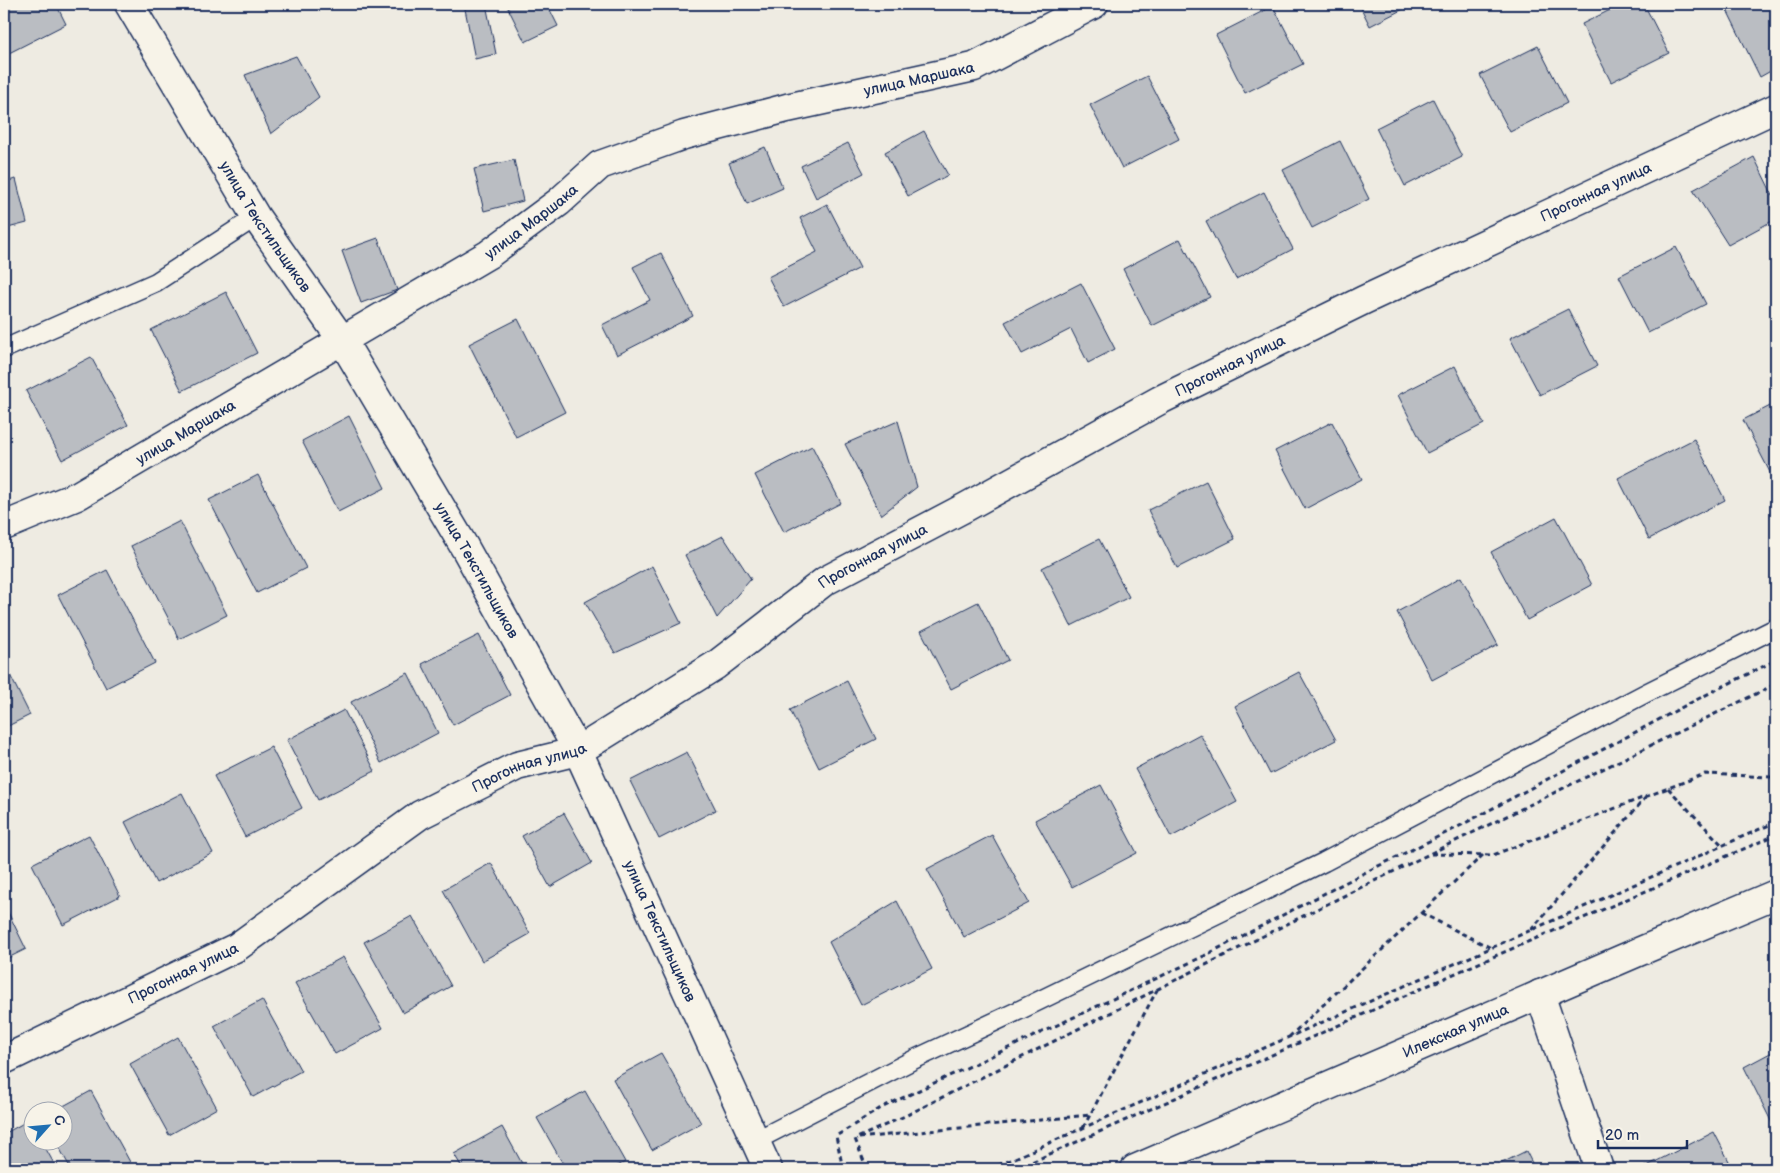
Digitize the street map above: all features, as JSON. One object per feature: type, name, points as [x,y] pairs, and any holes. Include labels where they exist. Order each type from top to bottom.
[{"type":"street","name":"улица Текстильщиков","points":[[129,4],[256,217],[342,340],[465,548],[578,751],[768,1169]]},
{"type":"street","name":"улица Маршака","points":[[4,526],[77,496],[489,254],[558,202],[600,165],[684,135],[787,108],[974,66],[1094,4]]},
{"type":"street","name":"Прогонная улица","points":[[4,1060],[237,947],[420,815],[517,766],[578,751],[716,666],[825,581],[966,507],[1160,400],[1364,300],[1776,108]]},
{"type":"street","name":"Илекская улица","points":[[1135,1169],[1776,894]]},
{"type":"street","points":[[1540,994],[1599,1169]]},
{"type":"lane","points":[[4,348],[156,282],[256,217]]},
{"type":"lane","points":[[755,1142],[915,1059],[1324,862],[1637,698],[1776,628]]},
{"type":"path","points":[[843,1169],[836,1136],[881,1108],[1204,956],[1356,877],[1456,828],[1690,703],[1776,660]]},
{"type":"path","points":[[855,1139],[907,1116],[1430,854],[1776,684]]},
{"type":"path","points":[[1430,854],[1493,855],[1705,774],[1771,777],[1776,782]]},
{"type":"path","points":[[1668,788],[1722,845]]},
{"type":"path","points":[[1530,932],[1646,796]]},
{"type":"path","points":[[990,1169],[1286,1040],[1776,822]]},
{"type":"path","points":[[1016,1169],[1456,973],[1776,835]]},
{"type":"path","points":[[1286,1040],[1484,855]]},
{"type":"path","points":[[1421,913],[1492,948]]},
{"type":"path","points":[[1082,1129],[1158,990]]},
{"type":"path","points":[[855,1139],[1090,1115]]},
{"type":"path","points":[[855,1139],[868,1169]]},
{"type":"building","points":[[4,4],[56,4],[66,24],[9,53],[4,42]]},
{"type":"building","points":[[464,4],[486,4],[496,54],[475,59]]},
{"type":"building","points":[[506,4],[547,4],[558,26],[525,42]]},
{"type":"building","points":[[1359,4],[1413,4],[1370,26]]},
{"type":"building","points":[[1622,4],[1644,4],[1669,53],[1611,82],[1582,24]]},
{"type":"building","points":[[1733,4],[1776,4],[1776,68],[1760,77],[1726,8]]},
{"type":"building","points":[[1273,6],[1303,64],[1245,93],[1216,35]]},
{"type":"building","points":[[1538,46],[1567,103],[1510,132],[1480,75]]},
{"type":"building","points":[[296,56],[319,97],[271,134],[245,75]]},
{"type":"building","points":[[1147,76],[1179,139],[1122,168],[1090,105]]},
{"type":"building","points":[[1433,99],[1462,157],[1405,186],[1376,128]]},
{"type":"building","points":[[924,131],[948,175],[908,196],[885,152]]},
{"type":"building","points":[[1340,141],[1369,199],[1312,228],[1283,170]]},
{"type":"building","points":[[848,143],[864,173],[816,198],[801,166]]},
{"type":"building","points":[[765,147],[783,188],[747,204],[729,163]]},
{"type":"building","points":[[1754,157],[1776,202],[1776,219],[1728,245],[1693,190]]},
{"type":"building","points":[[514,160],[523,201],[484,211],[474,169]]},
{"type":"building","points":[[16,179],[27,223],[4,229],[4,182]]},
{"type":"building","points":[[1264,192],[1293,249],[1236,279],[1206,221]]},
{"type":"building","points":[[827,204],[860,268],[784,307],[768,277],[817,252],[800,218]]},
{"type":"building","points":[[378,238],[397,290],[361,303],[342,251]]},
{"type":"building","points":[[1180,239],[1210,297],[1152,326],[1123,269]]},
{"type":"building","points":[[1676,247],[1706,304],[1648,333],[1619,276]]},
{"type":"building","points":[[661,253],[693,316],[617,355],[602,325],[650,300],[633,267]]},
{"type":"building","points":[[1081,283],[1115,349],[1088,363],[1071,329],[1022,354],[1005,322]]},
{"type":"building","points":[[226,292],[257,353],[182,391],[151,330]]},
{"type":"building","points":[[1568,309],[1597,366],[1540,395],[1510,338]]},
{"type":"building","points":[[518,319],[565,412],[516,437],[469,344]]},
{"type":"building","points":[[91,357],[128,425],[62,460],[26,391]]},
{"type":"building","points":[[1455,366],[1484,424],[1427,453],[1398,395]]},
{"type":"building","points":[[1776,403],[1776,479],[1774,480],[1743,420]]},
{"type":"building","points":[[349,416],[385,488],[338,512],[302,441]]},
{"type":"building","points":[[898,421],[917,487],[881,515],[845,444]]},
{"type":"building","points":[[1332,422],[1362,479],[1305,509],[1275,451]]},
{"type":"building","points":[[1694,439],[1725,500],[1649,539],[1618,478]]},
{"type":"building","points":[[812,446],[841,503],[784,532],[755,475]]},
{"type":"building","points":[[258,475],[306,568],[257,593],[209,500]]},
{"type":"building","points":[[1206,481],[1235,539],[1177,568],[1148,510]]},
{"type":"building","points":[[1556,517],[1592,585],[1527,620],[1491,552]]},
{"type":"building","points":[[180,521],[227,615],[179,639],[131,546]]},
{"type":"building","points":[[723,536],[751,579],[717,618],[685,555]]},
{"type":"building","points":[[1099,539],[1129,597],[1071,626],[1042,568]]},
{"type":"building","points":[[652,566],[681,623],[615,653],[585,602]]},
{"type":"building","points":[[107,570],[155,663],[106,688],[58,595]]},
{"type":"building","points":[[1461,577],[1498,645],[1432,680],[1397,612]]},
{"type":"building","points":[[978,602],[1008,660],[951,689],[921,631]]},
{"type":"building","points":[[479,635],[510,695],[453,725],[422,664]]},
{"type":"building","points":[[4,663],[30,715],[4,728]]},
{"type":"building","points":[[1299,672],[1336,740],[1270,774],[1235,706]]},
{"type":"building","points":[[408,673],[438,733],[381,763],[351,702]]},
{"type":"building","points":[[847,681],[876,739],[819,768],[790,710]]},
{"type":"building","points":[[344,710],[375,771],[318,800],[287,740]]},
{"type":"building","points":[[1200,734],[1237,802],[1171,837],[1135,769]]},
{"type":"building","points":[[271,747],[302,808],[245,837],[214,776]]},
{"type":"building","points":[[687,752],[716,810],[659,839],[630,781]]},
{"type":"building","points":[[1101,785],[1137,853],[1072,887],[1035,820]]},
{"type":"building","points":[[182,793],[213,853],[156,883],[125,822]]},
{"type":"building","points":[[564,813],[592,863],[550,887],[522,836]]},
{"type":"building","points":[[89,835],[120,896],[63,925],[32,864]]},
{"type":"building","points":[[992,835],[1029,903],[964,937],[927,869]]},
{"type":"building","points":[[491,863],[530,934],[482,961],[443,890]]},
{"type":"building","points":[[897,901],[932,969],[861,1005],[829,942]]},
{"type":"building","points":[[4,904],[26,949],[4,960]]},
{"type":"building","points":[[412,916],[451,986],[403,1013],[364,942]]},
{"type":"building","points":[[343,957],[383,1028],[335,1054],[295,983]]},
{"type":"building","points":[[262,1000],[301,1071],[253,1097],[214,1026]]},
{"type":"building","points":[[178,1037],[217,1108],[169,1135],[130,1064]]},
{"type":"building","points":[[1776,1050],[1776,1131],[1744,1067]]},
{"type":"building","points":[[661,1053],[701,1123],[652,1150],[613,1079]]},
{"type":"building","points":[[91,1091],[130,1162],[117,1169],[71,1169],[61,1150],[72,1150],[72,1101]]},
{"type":"building","points":[[585,1091],[625,1162],[612,1169],[566,1169],[537,1118]]},
{"type":"building","points":[[22,1124],[22,1150],[47,1150],[57,1169],[4,1169],[4,1134]]},
{"type":"building","points":[[502,1127],[525,1169],[463,1169],[454,1154]]},
{"type":"building","points":[[1714,1132],[1733,1169],[1641,1169]]},
{"type":"building","points":[[1526,1151],[1535,1169],[1490,1169]]}]
